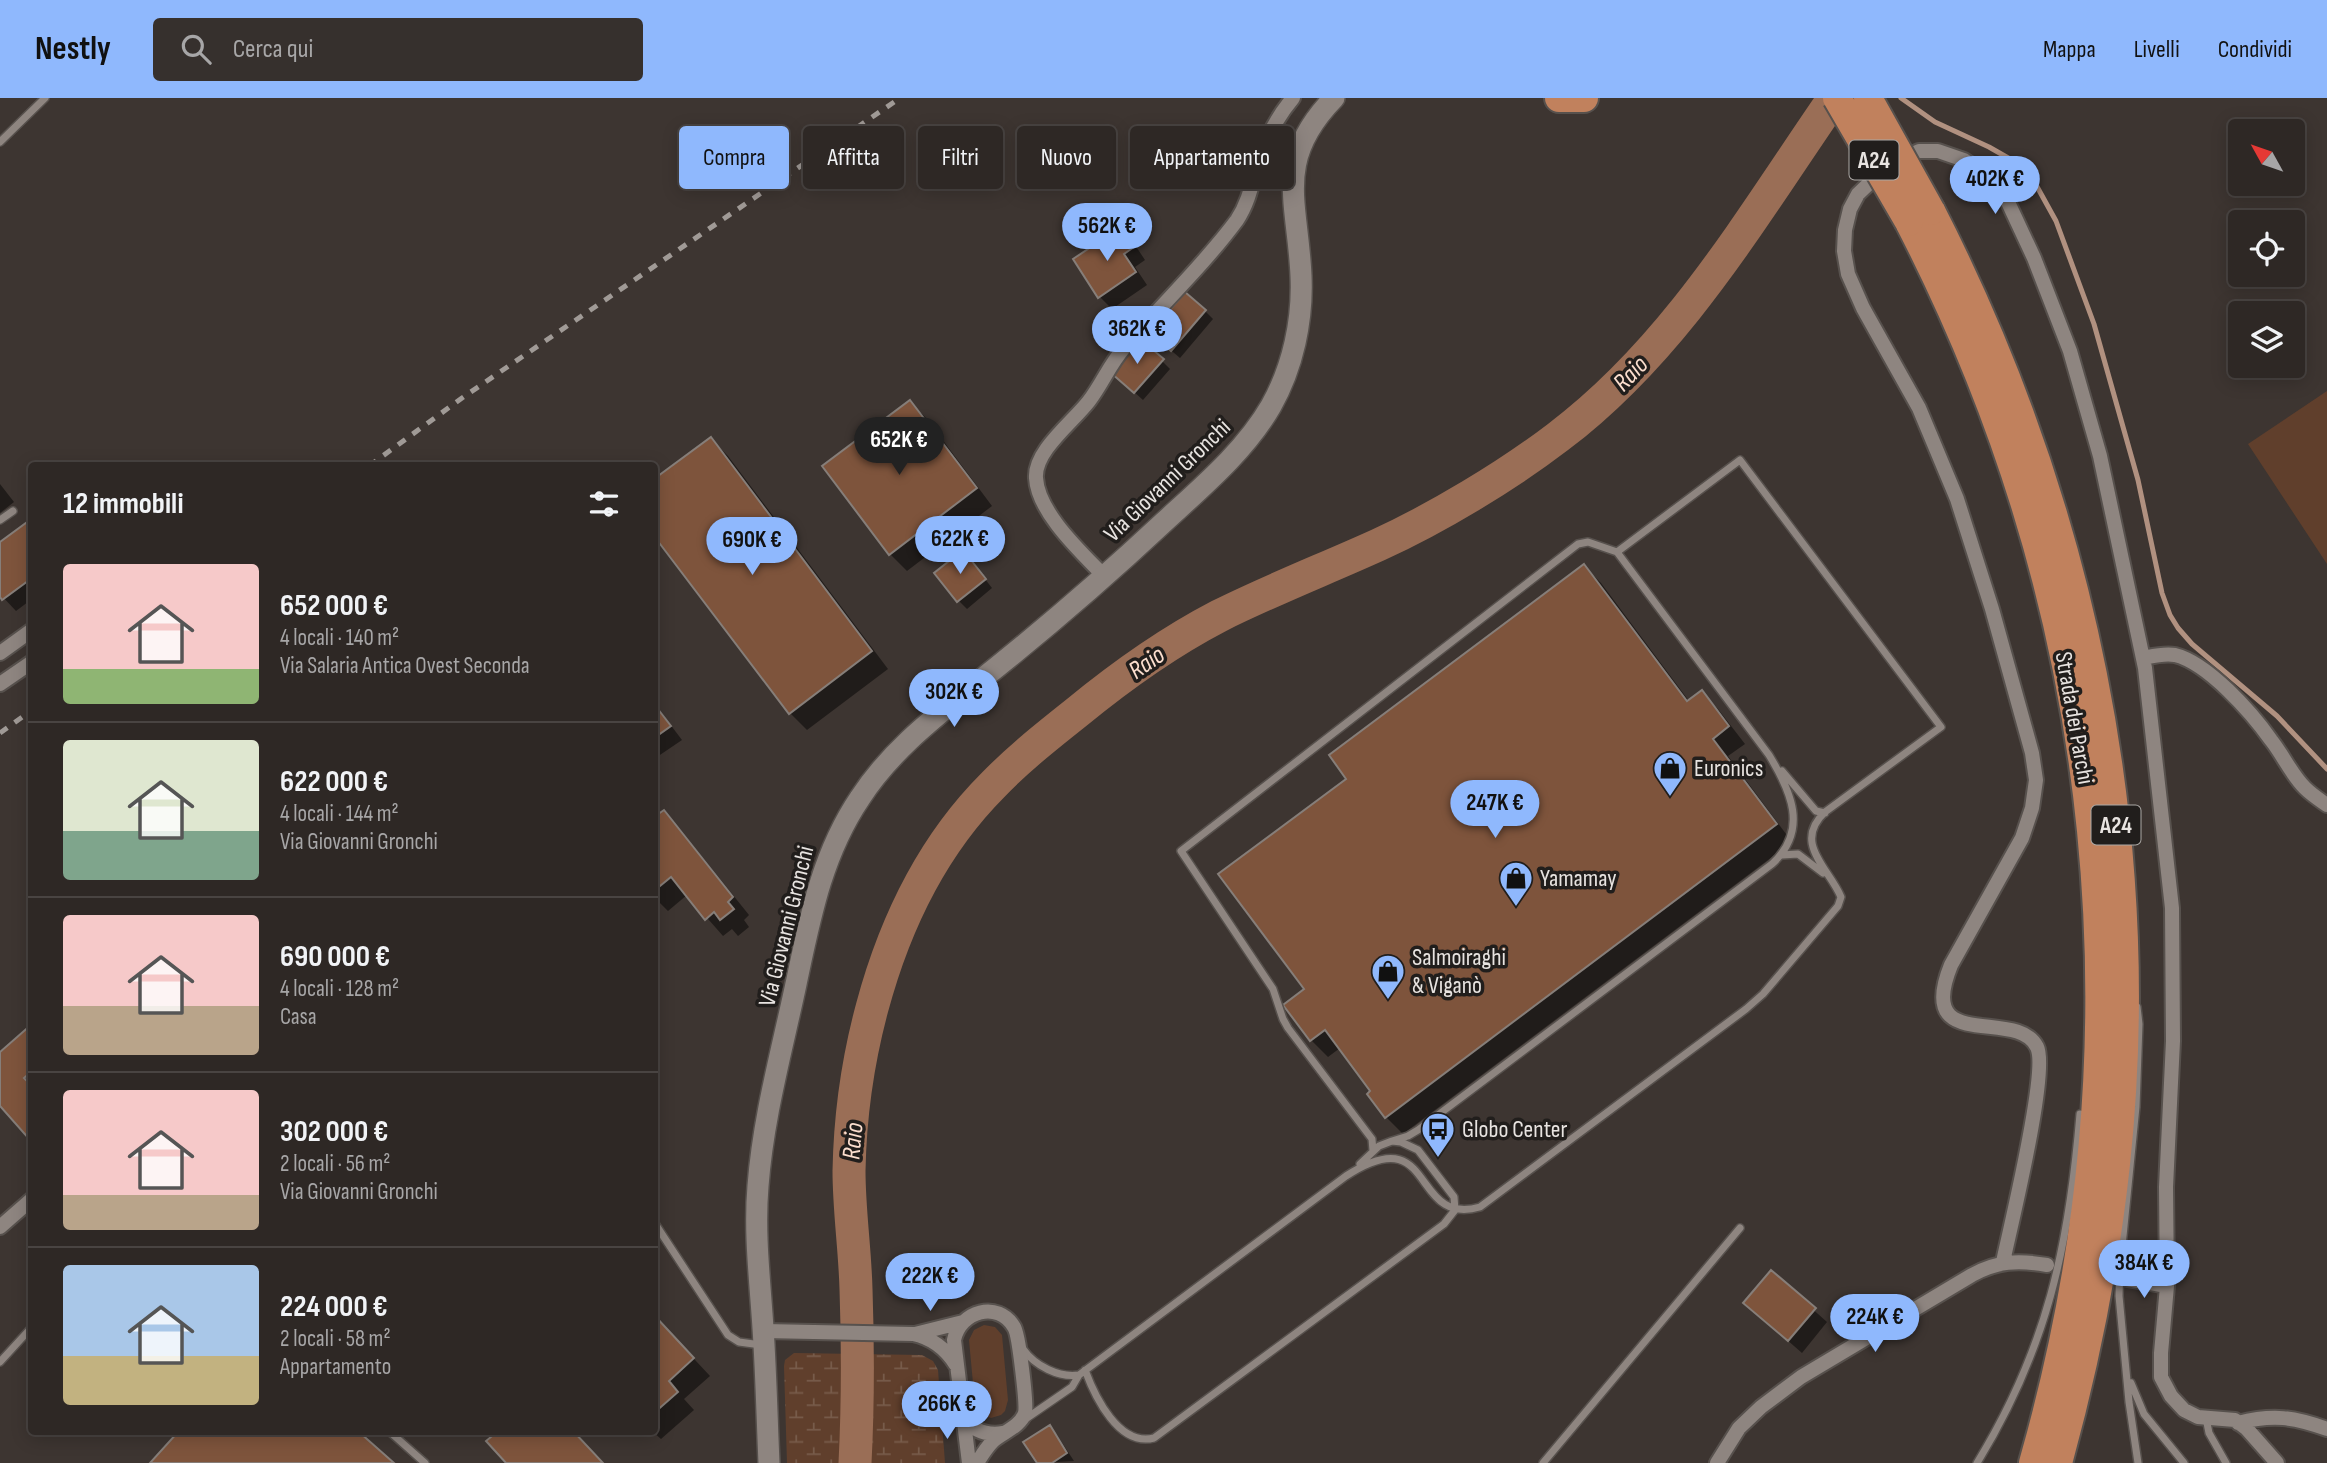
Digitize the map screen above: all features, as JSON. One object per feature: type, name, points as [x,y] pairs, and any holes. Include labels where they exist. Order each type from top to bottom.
[{"type":"highway","points":[[1559,98],[1584,98]]},
{"type":"highway","name":"Strada dei Parchi","points":[[1837,98],[1972,295],[2005,371],[2045,484],[2064,549],[2095,683],[2109,764],[2121,887],[2124,1024],[2116,1162],[2089,1338],[2058,1463]]},
{"type":"highway","name":"Strada dei Parchi","points":[[1868,98],[1900,152],[1934,271],[2011,457],[2049,587],[2075,706],[2087,787],[2097,894],[2100,989],[2092,1159],[2084,1226],[2060,1358],[2032,1463]]},
{"type":"main road","name":"Via Giovanni Gronchi","points":[[769,1463],[756,1218],[762,1149],[813,909],[828,856],[862,794],[914,735],[1105,577],[1233,456],[1258,426],[1277,396],[1290,360],[1301,307],[1301,265],[1293,202],[1295,169],[1311,127],[1334,98]]},
{"type":"street","points":[[1105,577],[1071,541],[1044,501],[1036,479],[1038,460],[1088,402],[1124,348],[1237,220],[1249,199],[1266,140],[1293,98]]},
{"type":"street","points":[[2003,1262],[2034,1112],[2041,1068],[2040,1055],[2036,1044],[2019,1031],[1966,1024],[1957,1020],[1945,1006],[1942,997],[1943,985],[1951,965],[2022,838],[2032,808],[2036,780],[2032,754],[1992,609],[1957,499],[1919,408],[1863,308],[1848,274],[1844,251],[1850,209],[1865,186],[1900,160],[1919,151],[1938,151],[1965,160],[1988,176],[2007,200],[2034,258],[2070,351],[2100,456],[2143,658],[2172,908],[2173,1041],[2166,1187],[2167,1286],[2161,1377],[2171,1396],[2184,1410],[2198,1417],[2227,1418],[2238,1423],[2277,1463]]},
{"type":"street","points":[[0,653],[28,633]]},
{"type":"street","points":[[2143,658],[2165,654],[2176,656],[2194,664],[2220,684],[2247,709],[2306,789],[2327,805]]},
{"type":"street","points":[[0,684],[28,665]]},
{"type":"street","points":[[0,1227],[28,1202]]},
{"type":"street","points":[[1717,1463],[1739,1428],[1761,1407],[1801,1377],[1986,1267],[2003,1262],[2047,1265]]},
{"type":"street","points":[[2127,1279],[2167,1286]]},
{"type":"street","points":[[968,1463],[956,1365],[955,1333],[963,1322],[977,1312],[991,1312],[1009,1321],[1017,1332],[1025,1413],[1016,1425],[983,1452],[977,1463]]},
{"type":"street","points":[[913,1334],[963,1322]]},
{"type":"street","points":[[764,1338],[802,1332],[913,1334],[935,1343],[956,1365]]},
{"type":"street","points":[[962,1415],[975,1430],[1003,1433]]},
{"type":"street","points":[[2238,1423],[2262,1416],[2274,1416],[2303,1420],[2327,1429]]},
{"type":"lane","points":[[0,142],[45,98]]},
{"type":"lane","points":[[1085,1370],[1093,1391],[1126,1434],[1139,1439],[1154,1438],[1444,1224],[1489,1202],[1728,1023],[1763,994],[1838,906],[1841,897],[1815,853],[1811,838],[1815,825],[1825,813],[1941,727],[1740,460],[1617,552]]},
{"type":"lane","points":[[0,520],[13,511]]},
{"type":"lane","points":[[1373,1151],[1372,1139],[1288,1028],[1269,983],[1181,851],[1578,544],[1588,542],[1617,552],[1769,754],[1816,811],[1825,813]]},
{"type":"lane","points":[[1346,1176],[1384,1143],[1419,1130],[1782,855],[1790,841],[1793,812],[1780,774],[1769,754]]},
{"type":"lane","points":[[1782,855],[1798,854],[1832,880]]},
{"type":"lane","points":[[2121,887],[2132,969]]},
{"type":"lane","points":[[2086,1069],[2100,989]]},
{"type":"lane","points":[[2136,996],[2139,1024],[2136,1107],[2119,1296],[2138,1463]]},
{"type":"lane","points":[[1977,1463],[2028,1363],[2049,1305],[2066,1234],[2081,1106]]},
{"type":"lane","points":[[1392,1141],[1410,1145],[1427,1161],[1454,1197],[1455,1210],[1444,1224]]},
{"type":"lane","points":[[1017,1332],[1025,1351],[1044,1367],[1070,1376],[1079,1375],[1346,1176],[1382,1158],[1403,1160],[1420,1175],[1442,1203],[1455,1210],[1469,1210]]},
{"type":"lane","points":[[658,1228],[728,1335],[742,1343],[764,1338]]},
{"type":"lane","points":[[1544,1463],[1740,1228]]},
{"type":"lane","points":[[0,1362],[28,1331]]},
{"type":"lane","points":[[1016,1425],[1070,1388],[1085,1370]]},
{"type":"lane","points":[[2126,1371],[2144,1414],[2184,1463]]},
{"type":"lane","points":[[1070,1388],[1081,1385],[1093,1391]]},
{"type":"lane","points":[[2206,1418],[2209,1433],[2226,1463]]},
{"type":"lane","points":[[393,1435],[425,1463]]},
{"type":"green space","points":[[2327,391],[2327,564],[2248,444]]},
{"type":"green space","points":[[984,1325],[995,1327],[1002,1335],[1008,1400],[1005,1411],[991,1418],[980,1414],[975,1405],[969,1340],[974,1330]]},
{"type":"green space","points":[[794,1353],[922,1355],[933,1361],[938,1370],[945,1463],[787,1463],[784,1366],[785,1360]]},
{"type":"building","points":[[1121,227],[1134,247],[1124,254],[1136,272],[1098,298],[1073,259]]},
{"type":"building","points":[[1185,292],[1206,310],[1171,351],[1150,333]]},
{"type":"building","points":[[1141,340],[1164,359],[1134,393],[1111,373]]},
{"type":"building","points":[[910,400],[977,488],[889,555],[822,466]]},
{"type":"building","points":[[711,437],[872,651],[789,714],[658,541],[658,476]]},
{"type":"building","points":[[28,521],[28,581],[2,600],[0,597],[0,542]]},
{"type":"building","points":[[963,550],[986,579],[957,602],[934,573]]},
{"type":"building","points":[[1584,564],[1687,701],[1702,690],[1729,726],[1713,739],[1777,824],[1385,1118],[1367,1094],[1370,1091],[1325,1030],[1310,1041],[1283,1005],[1304,989],[1218,874],[1346,779],[1329,755]]},
{"type":"building","points":[[658,709],[671,726],[658,735]]},
{"type":"building","points":[[664,810],[733,897],[728,902],[734,909],[720,920],[714,912],[705,920],[671,877],[658,888],[658,814]]},
{"type":"building","points":[[28,1028],[28,1074],[24,1078],[28,1082],[28,1138],[0,1106],[0,1052]]},
{"type":"building","points":[[1771,1270],[1816,1308],[1788,1341],[1743,1303]]},
{"type":"building","points":[[658,1319],[694,1358],[669,1381],[678,1392],[658,1410]]},
{"type":"building","points":[[1050,1425],[1067,1453],[1052,1463],[1037,1463],[1023,1442]]},
{"type":"building","points":[[175,1435],[362,1435],[394,1463],[150,1463]]},
{"type":"building","points":[[493,1435],[577,1435],[603,1463],[506,1463],[486,1441]]},
{"type":"waterway","name":"Raio","points":[[855,1463],[857,1332],[849,1171],[856,1089],[872,1008],[892,947],[918,889],[951,834],[993,785],[1023,757],[1110,686],[1163,649],[1219,616],[1378,545],[1447,509],[1538,452],[1600,402],[1639,363],[1709,279],[1834,98]]},
{"type":"waterway","points":[[1901,98],[1935,122],[2010,159],[2035,183],[2056,221],[2094,324],[2138,480],[2162,593],[2170,615],[2192,644],[2277,716],[2327,769]]},
{"type":"railway","points":[[374,462],[462,398],[900,98]]},
{"type":"railway","points":[[0,733],[28,713]]},
{"type":"place","name":"Euronics","points":[[1670,798]]},
{"type":"place","name":"Yamamay","points":[[1516,908]]},
{"type":"place","name":"Salmoiraghi & Viganò","points":[[1388,1001]]},
{"type":"place","name":"Globo Center","points":[[1438,1159]]}]
